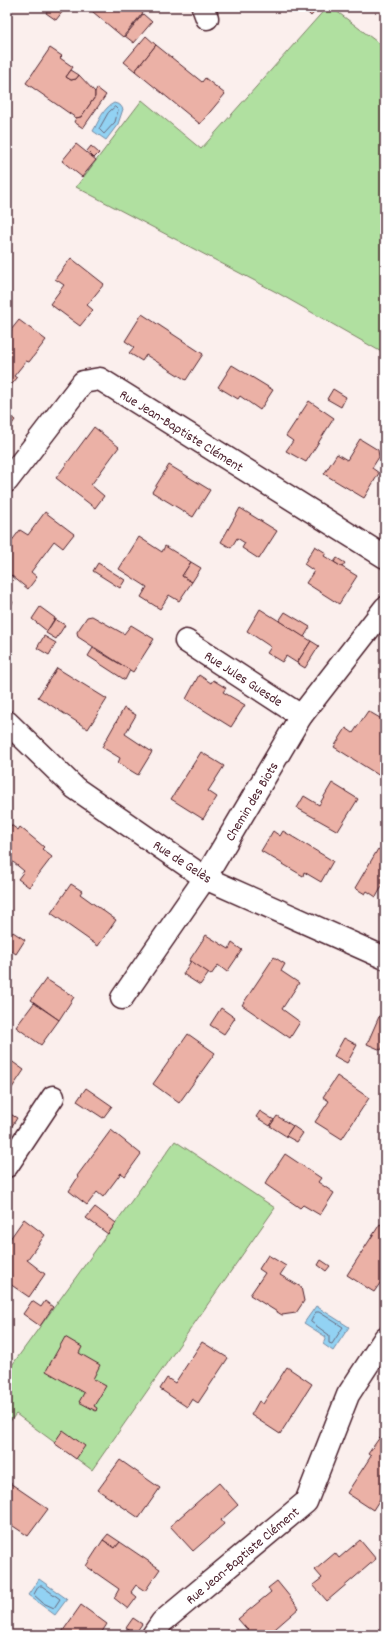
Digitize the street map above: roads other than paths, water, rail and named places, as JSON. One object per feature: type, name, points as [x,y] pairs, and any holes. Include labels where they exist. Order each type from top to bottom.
[{"type":"street","name":"Rue Jean-Baptiste Clément","points":[[7,481],[83,382],[100,379],[385,557]]},
{"type":"street","name":"Chemin des Biots","points":[[122,998],[205,878],[301,716],[385,608]]},
{"type":"street","name":"Rue Jules Guesde","points":[[186,641],[301,716]]},
{"type":"street","name":"Rue de Gelès","points":[[7,722],[75,788],[205,878],[385,958]]},
{"type":"street","points":[[7,1166],[53,1096]]},
{"type":"street","name":"Rue Jean-Baptiste Clément","points":[[153,1635],[162,1622],[306,1502],[348,1395],[385,1338]]},
{"type":"water","points":[[114,103],[120,105],[123,109],[118,124],[106,140],[93,131],[104,111]]},
{"type":"water","points":[[316,1306],[349,1327],[333,1351],[323,1344],[326,1337],[304,1323]]},
{"type":"water","points":[[39,1579],[67,1599],[55,1615],[28,1595]]}]
